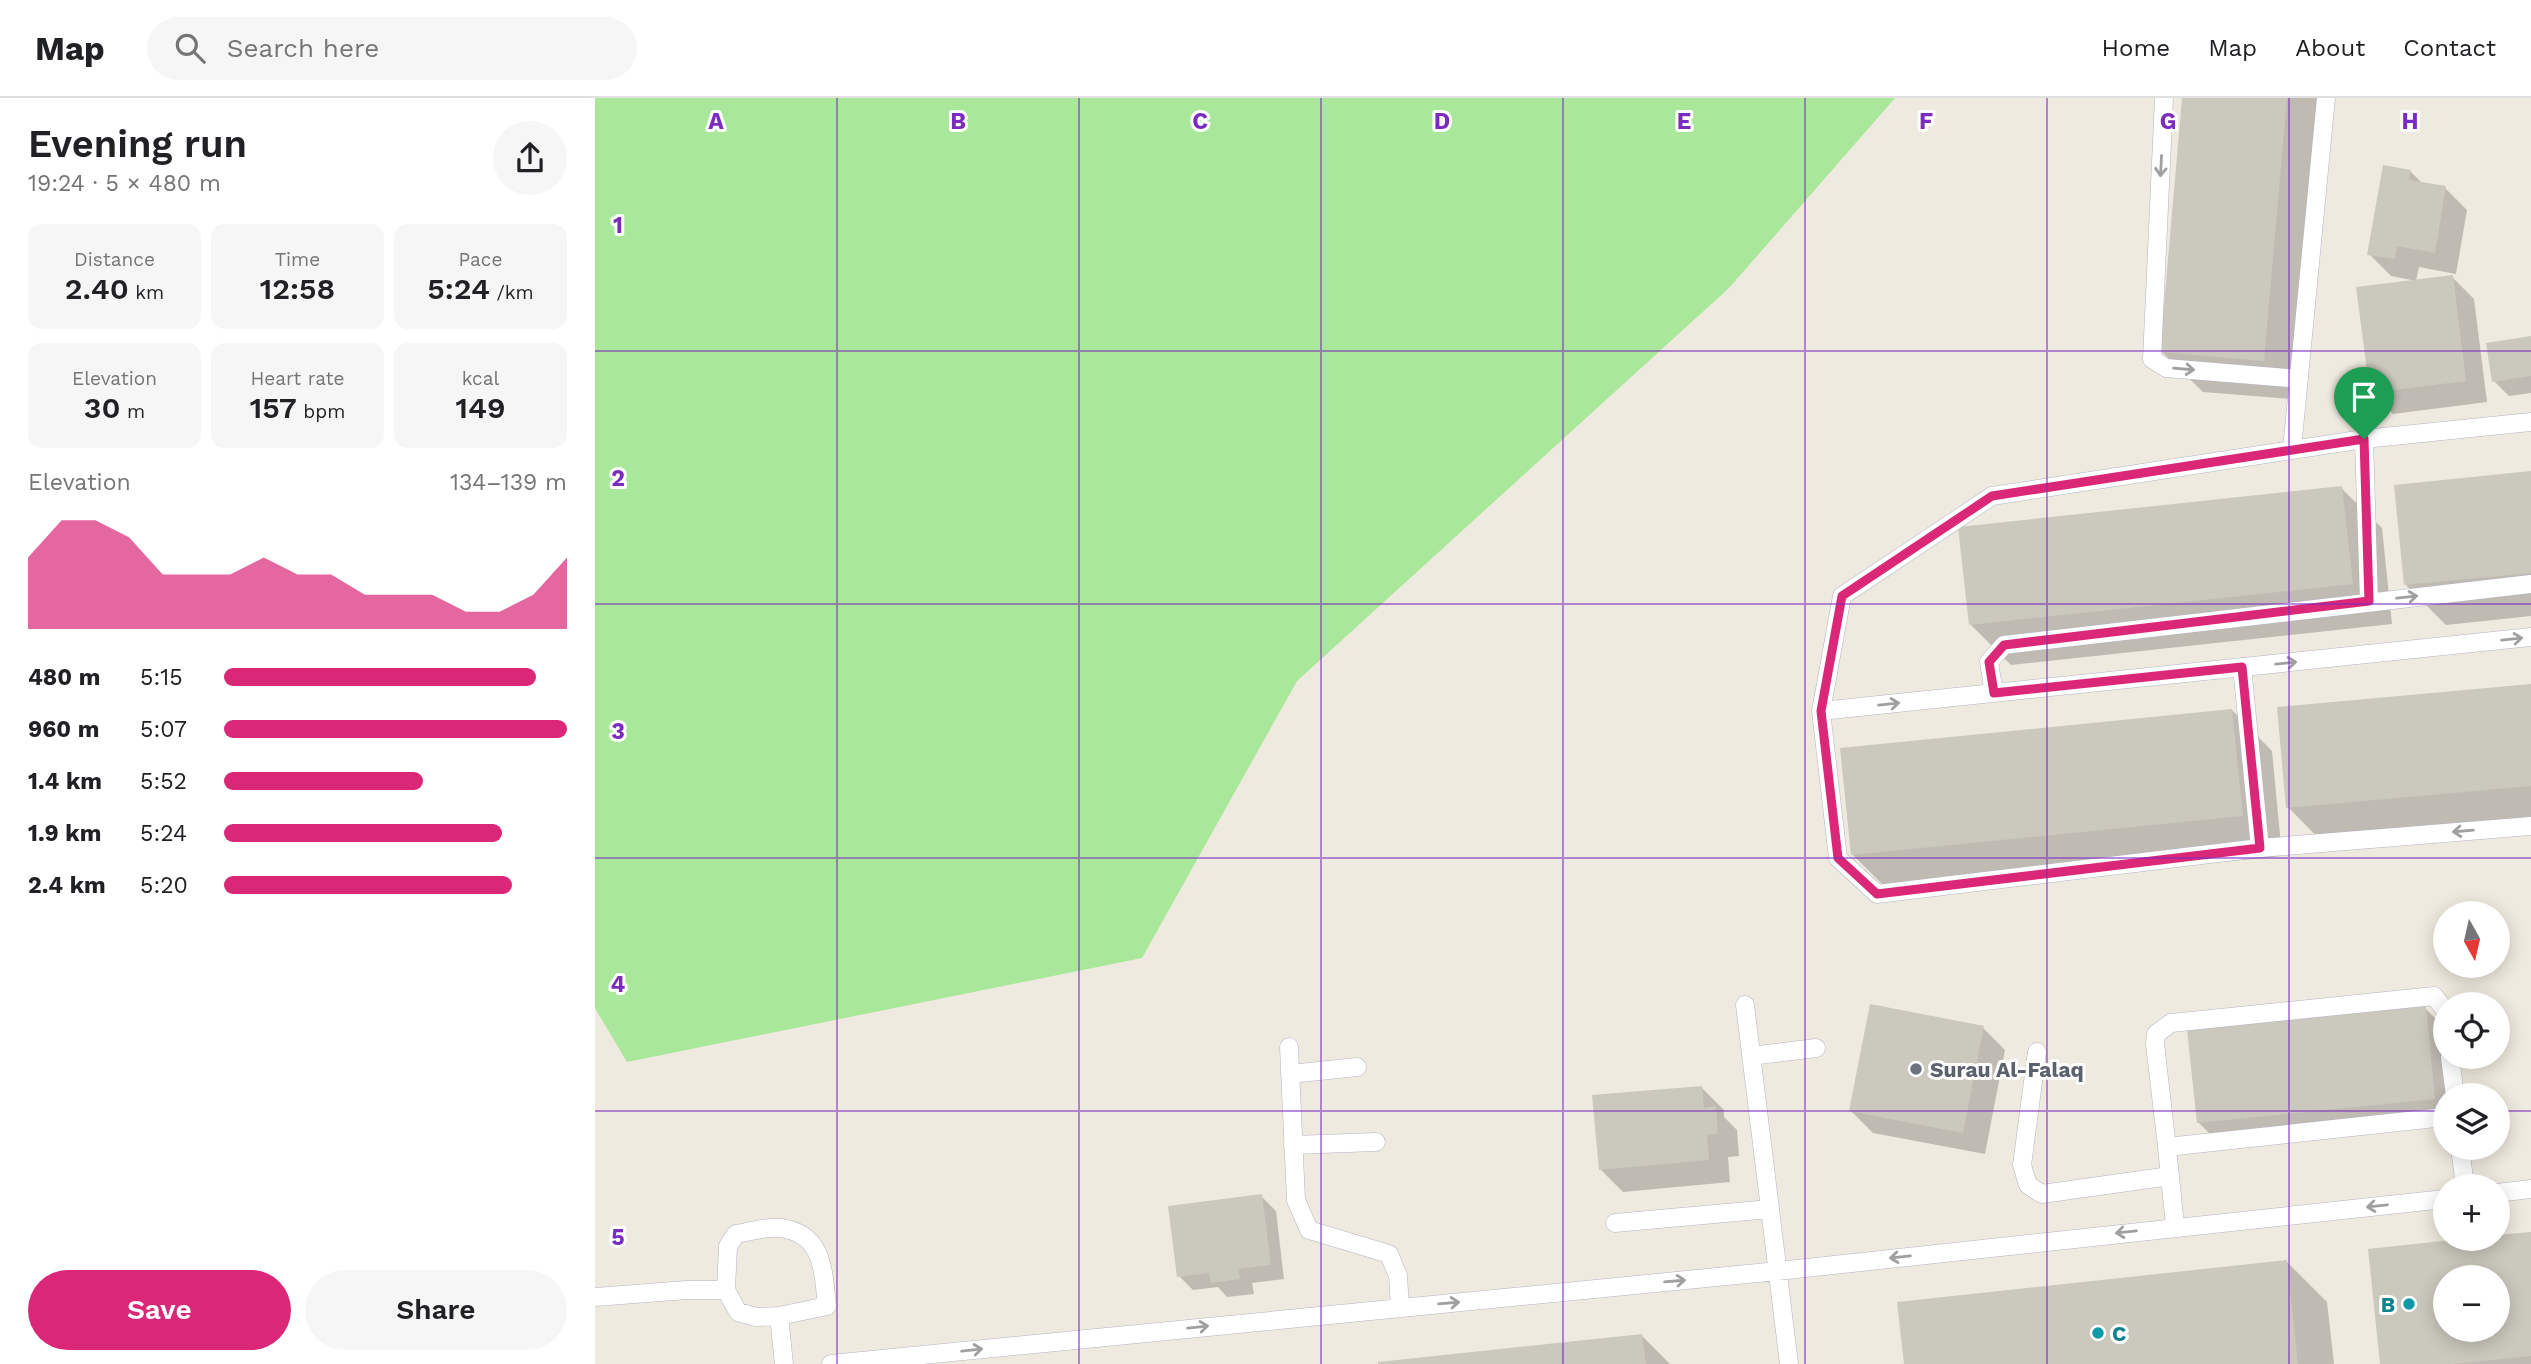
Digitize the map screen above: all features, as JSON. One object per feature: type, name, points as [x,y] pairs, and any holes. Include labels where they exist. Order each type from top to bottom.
[{"type":"lane","points":[[2164,98],[2152,359],[2166,368],[2299,379]]},
{"type":"lane","points":[[2292,449],[2326,98]]},
{"type":"lane","points":[[2531,422],[2364,439],[1992,496],[1842,596],[1821,711],[1838,858],[1877,894],[2260,848],[2531,825]]},
{"type":"lane","points":[[2364,439],[2369,601]]},
{"type":"lane","points":[[1994,693],[1989,662],[2004,645],[2531,583]]},
{"type":"lane","points":[[1821,711],[2531,637]]},
{"type":"lane","points":[[2242,667],[2260,848]]},
{"type":"lane","points":[[2175,1226],[2156,1034],[2171,1023],[2433,996]]},
{"type":"lane","points":[[1745,1005],[1789,1364]]},
{"type":"lane","points":[[1289,1047],[1296,1200],[1309,1230],[1389,1254],[1398,1276],[1400,1307]]},
{"type":"lane","points":[[1751,1056],[1816,1048]]},
{"type":"lane","points":[[2037,1052],[2022,1165],[2028,1185],[2042,1194],[2170,1176]]},
{"type":"lane","points":[[1290,1074],[1357,1067]]},
{"type":"lane","points":[[2167,1147],[2433,1119]]},
{"type":"lane","points":[[1293,1145],[1376,1142]]},
{"type":"lane","points":[[2510,1191],[2531,1189]]},
{"type":"lane","points":[[831,1364],[1778,1271],[2433,1200]]},
{"type":"lane","points":[[1615,1223],[1770,1209]]},
{"type":"lane","points":[[779,1227],[801,1233],[817,1249],[827,1306],[779,1316],[757,1317],[738,1312],[726,1290],[728,1246],[736,1234],[779,1227]]},
{"type":"lane","points":[[595,1297],[726,1290]]},
{"type":"lane","points":[[779,1316],[784,1364]]},
{"type":"green space","points":[[595,98],[1895,98],[1729,288],[1297,681],[1142,958],[627,1062],[595,1008]]},
{"type":"building","points":[[2182,98],[2287,98],[2264,361],[2160,352]]},
{"type":"building","points":[[2383,165],[2411,170],[2409,180],[2446,186],[2435,253],[2397,246],[2395,259],[2367,255]]},
{"type":"building","points":[[2453,275],[2466,381],[2370,393],[2356,287]]},
{"type":"building","points":[[2531,336],[2531,376],[2492,382],[2486,343]]},
{"type":"building","points":[[2531,471],[2531,573],[2404,585],[2394,485]]},
{"type":"building","points":[[2342,486],[2353,584],[1969,625],[1958,527]]},
{"type":"building","points":[[2531,684],[2531,786],[2286,808],[2277,707]]},
{"type":"building","points":[[2232,709],[2243,816],[1851,855],[1840,748]]},
{"type":"building","name":"Surau Al-Falaq","points":[[1870,1004],[1984,1026],[1963,1133],[1849,1111]]},
{"type":"building","points":[[2426,1006],[2433,1099],[2197,1123],[2187,1030]]},
{"type":"building","points":[[1702,1086],[1704,1108],[1716,1106],[1718,1134],[1707,1135],[1709,1160],[1599,1170],[1592,1095]]},
{"type":"building","points":[[1262,1194],[1271,1265],[1238,1269],[1240,1279],[1211,1283],[1209,1273],[1177,1277],[1168,1206]]},
{"type":"building","name":"B","points":[[2531,1232],[2531,1356],[2452,1364],[2380,1364],[2368,1249],[2433,1242],[2433,1251],[2510,1251],[2510,1234]]},
{"type":"building","name":"C","points":[[2287,1260],[2298,1364],[1904,1364],[1897,1302]]},
{"type":"building","points":[[1642,1334],[1646,1364],[1378,1364],[1378,1362]]},
{"type":"place","name":"Surau Al-Falaq","points":[[1916,1069]]},
{"type":"place","name":"B","points":[[2409,1304]]},
{"type":"place","name":"C","points":[[2098,1333]]},
{"type":"route","points":[[2364,439],[2369,601],[2004,645],[1989,662],[1994,693],[2242,667],[2260,848],[1877,894],[1838,858],[1821,711],[1842,596],[1992,496],[2364,439]]}]
